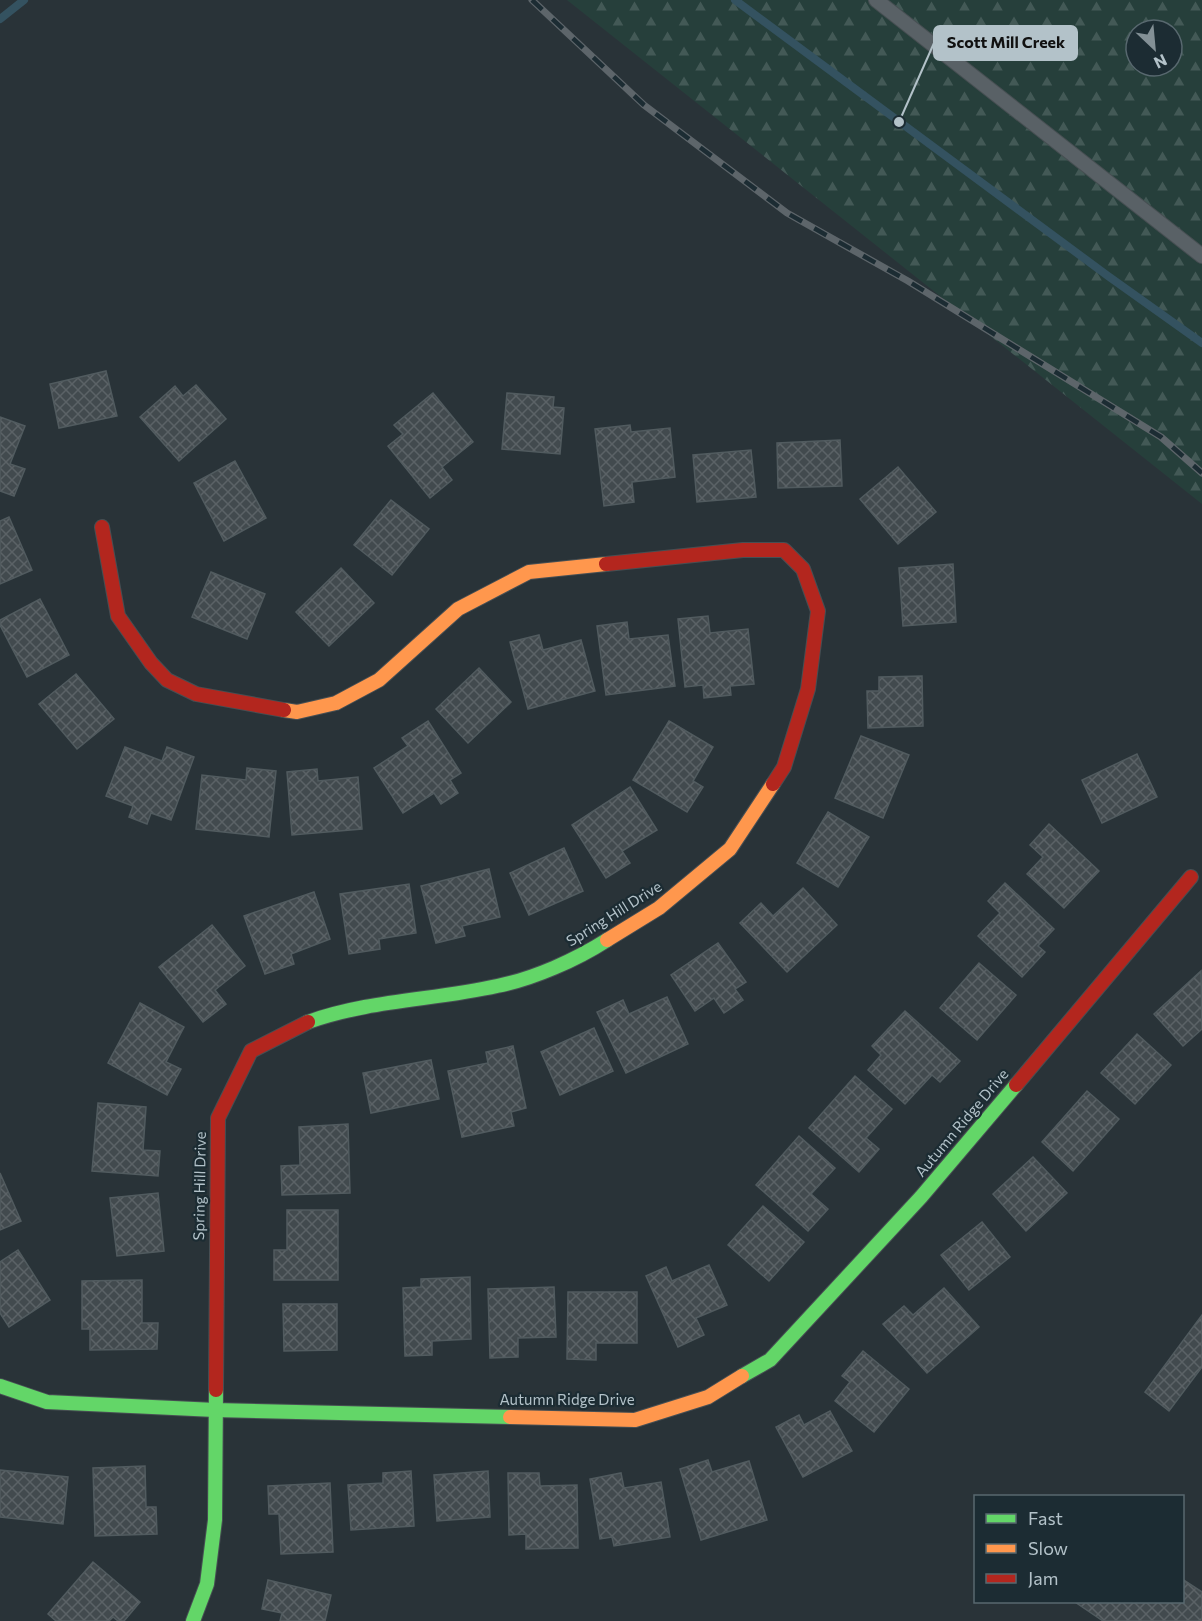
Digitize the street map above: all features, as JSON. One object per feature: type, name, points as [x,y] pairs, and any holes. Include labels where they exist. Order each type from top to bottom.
[{"type":"street","name":"Spring Hill Drive","points":[[102,527],[118,616],[151,663],[168,680],[196,694],[297,712],[336,703],[379,680],[458,609],[529,572],[743,550],[784,550],[803,569],[818,611],[808,689],[784,767],[730,849],[659,909],[582,956],[499,986],[336,1012],[293,1028],[251,1051],[218,1118],[215,1520],[207,1584],[193,1621]]},
{"type":"street","name":"Autumn Ridge Drive","points":[[0,1386],[47,1402],[215,1410],[635,1419],[708,1397],[770,1360],[921,1197],[1191,877]]},
{"type":"lane","points":[[876,0],[1202,256]]},
{"type":"green space","points":[[567,0],[1202,0],[1202,504]]},
{"type":"building","points":[[106,371],[117,416],[59,428],[50,384]]},
{"type":"building","points":[[196,385],[226,419],[179,461],[140,417],[175,386],[183,396]]},
{"type":"building","points":[[433,393],[473,442],[442,467],[452,480],[430,498],[388,446],[403,434],[394,425]]},
{"type":"building","points":[[507,393],[554,397],[553,407],[564,408],[560,454],[502,449]]},
{"type":"building","points":[[0,417],[25,426],[10,464],[25,469],[14,496],[0,491]]},
{"type":"building","points":[[630,425],[631,432],[670,428],[675,477],[632,482],[634,502],[604,506],[595,429]]},
{"type":"building","points":[[840,440],[842,486],[778,488],[777,443]]},
{"type":"building","points":[[751,450],[756,497],[697,502],[693,455]]},
{"type":"building","points":[[235,461],[266,518],[224,541],[194,483]]},
{"type":"building","points":[[898,467],[936,512],[898,544],[860,499]]},
{"type":"building","points":[[391,500],[429,529],[392,575],[354,545]]},
{"type":"building","points":[[9,517],[32,570],[0,584],[0,521]]},
{"type":"building","points":[[953,564],[956,622],[903,626],[899,568]]},
{"type":"building","points":[[341,568],[374,603],[329,646],[296,612]]},
{"type":"building","points":[[211,572],[265,594],[247,639],[192,617]]},
{"type":"building","points":[[40,599],[69,655],[27,677],[0,625],[0,620]]},
{"type":"building","points":[[708,616],[710,633],[748,629],[754,684],[730,686],[731,695],[704,698],[703,685],[685,687],[678,619]]},
{"type":"building","points":[[627,622],[629,639],[668,635],[675,686],[606,695],[597,626]]},
{"type":"building","points":[[539,635],[543,650],[581,640],[595,691],[528,709],[510,642]]},
{"type":"building","points":[[479,668],[511,702],[468,743],[436,709]]},
{"type":"building","points":[[76,674],[114,719],[77,749],[39,704]]},
{"type":"building","points":[[922,676],[923,726],[868,728],[867,691],[879,691],[879,677]]},
{"type":"building","points":[[428,721],[461,773],[450,780],[458,793],[441,804],[434,793],[403,813],[374,768],[408,746],[402,738]]},
{"type":"building","points":[[669,721],[713,747],[693,781],[703,787],[687,812],[633,780]]},
{"type":"building","points":[[861,736],[909,755],[883,818],[835,798]]},
{"type":"building","points":[[125,747],[162,761],[167,747],[194,757],[171,820],[151,813],[147,824],[129,817],[133,806],[106,796]]},
{"type":"building","points":[[1137,754],[1157,797],[1102,823],[1082,780]]},
{"type":"building","points":[[247,768],[276,771],[269,837],[196,829],[202,775],[246,780]]},
{"type":"building","points":[[317,769],[318,781],[358,777],[362,829],[292,835],[287,772]]},
{"type":"building","points":[[630,787],[657,830],[622,851],[630,863],[606,878],[572,825]]},
{"type":"building","points":[[828,812],[869,837],[838,887],[797,863]]},
{"type":"building","points":[[1049,824],[1099,871],[1064,908],[1027,874],[1043,857],[1030,845]]},
{"type":"building","points":[[564,848],[583,891],[529,915],[510,873]]},
{"type":"building","points":[[489,869],[500,917],[462,926],[465,936],[436,943],[421,886]]},
{"type":"building","points":[[1005,883],[1054,929],[1038,946],[1045,952],[1022,977],[978,936],[1000,913],[988,901]]},
{"type":"building","points":[[409,884],[416,933],[379,939],[380,949],[349,954],[340,894]]},
{"type":"building","points":[[803,888],[837,925],[787,972],[740,923],[761,903],[773,916]]},
{"type":"building","points":[[314,892],[330,939],[291,954],[294,964],[265,974],[244,916]]},
{"type":"building","points":[[212,925],[245,966],[215,990],[226,1004],[203,1022],[159,967]]},
{"type":"building","points":[[718,943],[746,982],[735,989],[743,1000],[724,1013],[714,998],[695,1011],[671,975]]},
{"type":"building","points":[[979,963],[1016,995],[977,1040],[940,1008]]},
{"type":"building","points":[[1201,971],[1202,1029],[1183,1046],[1154,1014]]},
{"type":"building","points":[[667,997],[688,1044],[626,1073],[597,1012],[623,1000],[629,1014]]},
{"type":"building","points":[[140,1003],[184,1027],[166,1062],[181,1069],[167,1095],[108,1063]]},
{"type":"building","points":[[905,1011],[960,1061],[940,1082],[932,1075],[905,1104],[868,1070],[881,1055],[872,1046]]},
{"type":"building","points":[[594,1028],[613,1071],[560,1095],[541,1052]]},
{"type":"building","points":[[1137,1034],[1171,1065],[1135,1104],[1101,1073]]},
{"type":"building","points":[[513,1046],[526,1108],[511,1112],[514,1126],[462,1137],[448,1071],[488,1063],[486,1052]]},
{"type":"building","points":[[431,1060],[439,1099],[371,1113],[363,1073]]},
{"type":"building","points":[[855,1076],[892,1109],[866,1138],[879,1149],[859,1172],[809,1128]]},
{"type":"building","points":[[1087,1091],[1119,1119],[1073,1171],[1042,1142]]},
{"type":"building","points":[[98,1103],[146,1107],[143,1150],[160,1151],[158,1176],[92,1171]]},
{"type":"building","points":[[348,1124],[350,1193],[282,1195],[281,1166],[300,1165],[299,1127]]},
{"type":"building","points":[[799,1136],[835,1168],[811,1194],[828,1209],[808,1231],[756,1185]]},
{"type":"building","points":[[1033,1157],[1067,1193],[1026,1231],[993,1194]]},
{"type":"building","points":[[0,1173],[21,1221],[0,1230]]},
{"type":"building","points":[[158,1193],[164,1251],[117,1256],[110,1198]]},
{"type":"building","points":[[763,1206],[804,1242],[769,1281],[728,1245]]},
{"type":"building","points":[[287,1210],[338,1210],[338,1280],[274,1280],[274,1250],[287,1250]]},
{"type":"building","points":[[982,1222],[1010,1257],[969,1290],[941,1255]]},
{"type":"building","points":[[18,1250],[50,1300],[9,1327],[0,1313],[0,1262]]},
{"type":"building","points":[[709,1265],[727,1305],[696,1318],[704,1335],[678,1347],[646,1276],[666,1267],[672,1281]]},
{"type":"building","points":[[470,1277],[471,1339],[432,1341],[432,1355],[405,1356],[403,1288],[421,1287],[421,1279]]},
{"type":"building","points":[[142,1280],[142,1323],[158,1323],[157,1349],[90,1350],[90,1329],[82,1329],[82,1281]]},
{"type":"building","points":[[554,1287],[556,1337],[518,1338],[518,1357],[490,1358],[488,1289]]},
{"type":"building","points":[[944,1288],[979,1327],[927,1373],[883,1324],[904,1306],[913,1315]]},
{"type":"building","points":[[568,1292],[637,1292],[637,1343],[596,1343],[596,1360],[567,1359]]},
{"type":"building","points":[[283,1304],[337,1304],[337,1350],[284,1351]]},
{"type":"building","points":[[1202,1315],[1202,1367],[1169,1411],[1145,1392]]},
{"type":"building","points":[[863,1351],[909,1389],[874,1432],[835,1401],[850,1382],[842,1376]]},
{"type":"building","points":[[830,1411],[852,1451],[803,1477],[776,1427],[799,1415],[804,1425]]},
{"type":"building","points":[[708,1460],[712,1472],[749,1461],[767,1520],[701,1540],[680,1469]]},
{"type":"building","points":[[145,1466],[146,1507],[156,1507],[157,1534],[95,1536],[93,1468]]},
{"type":"building","points":[[0,1470],[68,1477],[63,1524],[0,1517]]},
{"type":"building","points":[[411,1471],[414,1526],[351,1530],[348,1485],[383,1483],[383,1473]]},
{"type":"building","points":[[488,1471],[490,1517],[437,1521],[434,1475]]},
{"type":"building","points":[[508,1473],[539,1473],[540,1486],[577,1485],[578,1548],[526,1549],[526,1534],[509,1535]]},
{"type":"building","points":[[621,1473],[624,1488],[661,1482],[670,1537],[614,1546],[612,1537],[600,1539],[590,1479]]},
{"type":"building","points":[[330,1483],[333,1552],[281,1554],[279,1514],[269,1514],[268,1486]]},
{"type":"building","points":[[93,1562],[140,1602],[124,1621],[118,1621],[113,1617],[109,1621],[56,1621],[48,1614]]},
{"type":"building","points":[[268,1580],[331,1595],[325,1621],[280,1621],[282,1613],[262,1609]]},
{"type":"building","points":[[1184,1580],[1202,1592],[1202,1621],[1103,1621],[1076,1603],[1184,1603]]},
{"type":"waterway","points":[[0,19],[24,0]]},
{"type":"waterway","points":[[735,0],[1202,343]]},
{"type":"railway","points":[[532,0],[644,105],[787,213],[908,281],[1161,437],[1202,473]]},
{"type":"traffic: fast","points":[[308,1022],[355,1009],[474,991],[511,983],[554,968],[607,940]]},
{"type":"traffic: fast","points":[[742,1376],[770,1360],[921,1197],[1016,1085]]},
{"type":"traffic: fast","points":[[0,1386],[47,1402],[215,1410],[510,1417]]},
{"type":"traffic: fast","points":[[193,1621],[207,1584],[215,1520],[216,1390]]},
{"type":"traffic: slow","points":[[284,710],[297,712],[336,703],[379,680],[458,609],[529,572],[606,564]]},
{"type":"traffic: slow","points":[[607,940],[659,908],[730,849],[773,784]]},
{"type":"traffic: slow","points":[[510,1417],[635,1420],[708,1397],[742,1376]]},
{"type":"traffic: jam","points":[[102,527],[118,616],[151,663],[167,680],[196,694],[284,710]]},
{"type":"traffic: jam","points":[[606,564],[743,550],[784,550],[803,569],[818,611],[808,689],[784,767],[773,784]]},
{"type":"traffic: jam","points":[[1016,1085],[1191,877]]},
{"type":"traffic: jam","points":[[216,1390],[218,1118],[251,1051],[308,1022]]},
{"type":"place","name":"Scott Mill Creek","points":[[899,122]]}]
